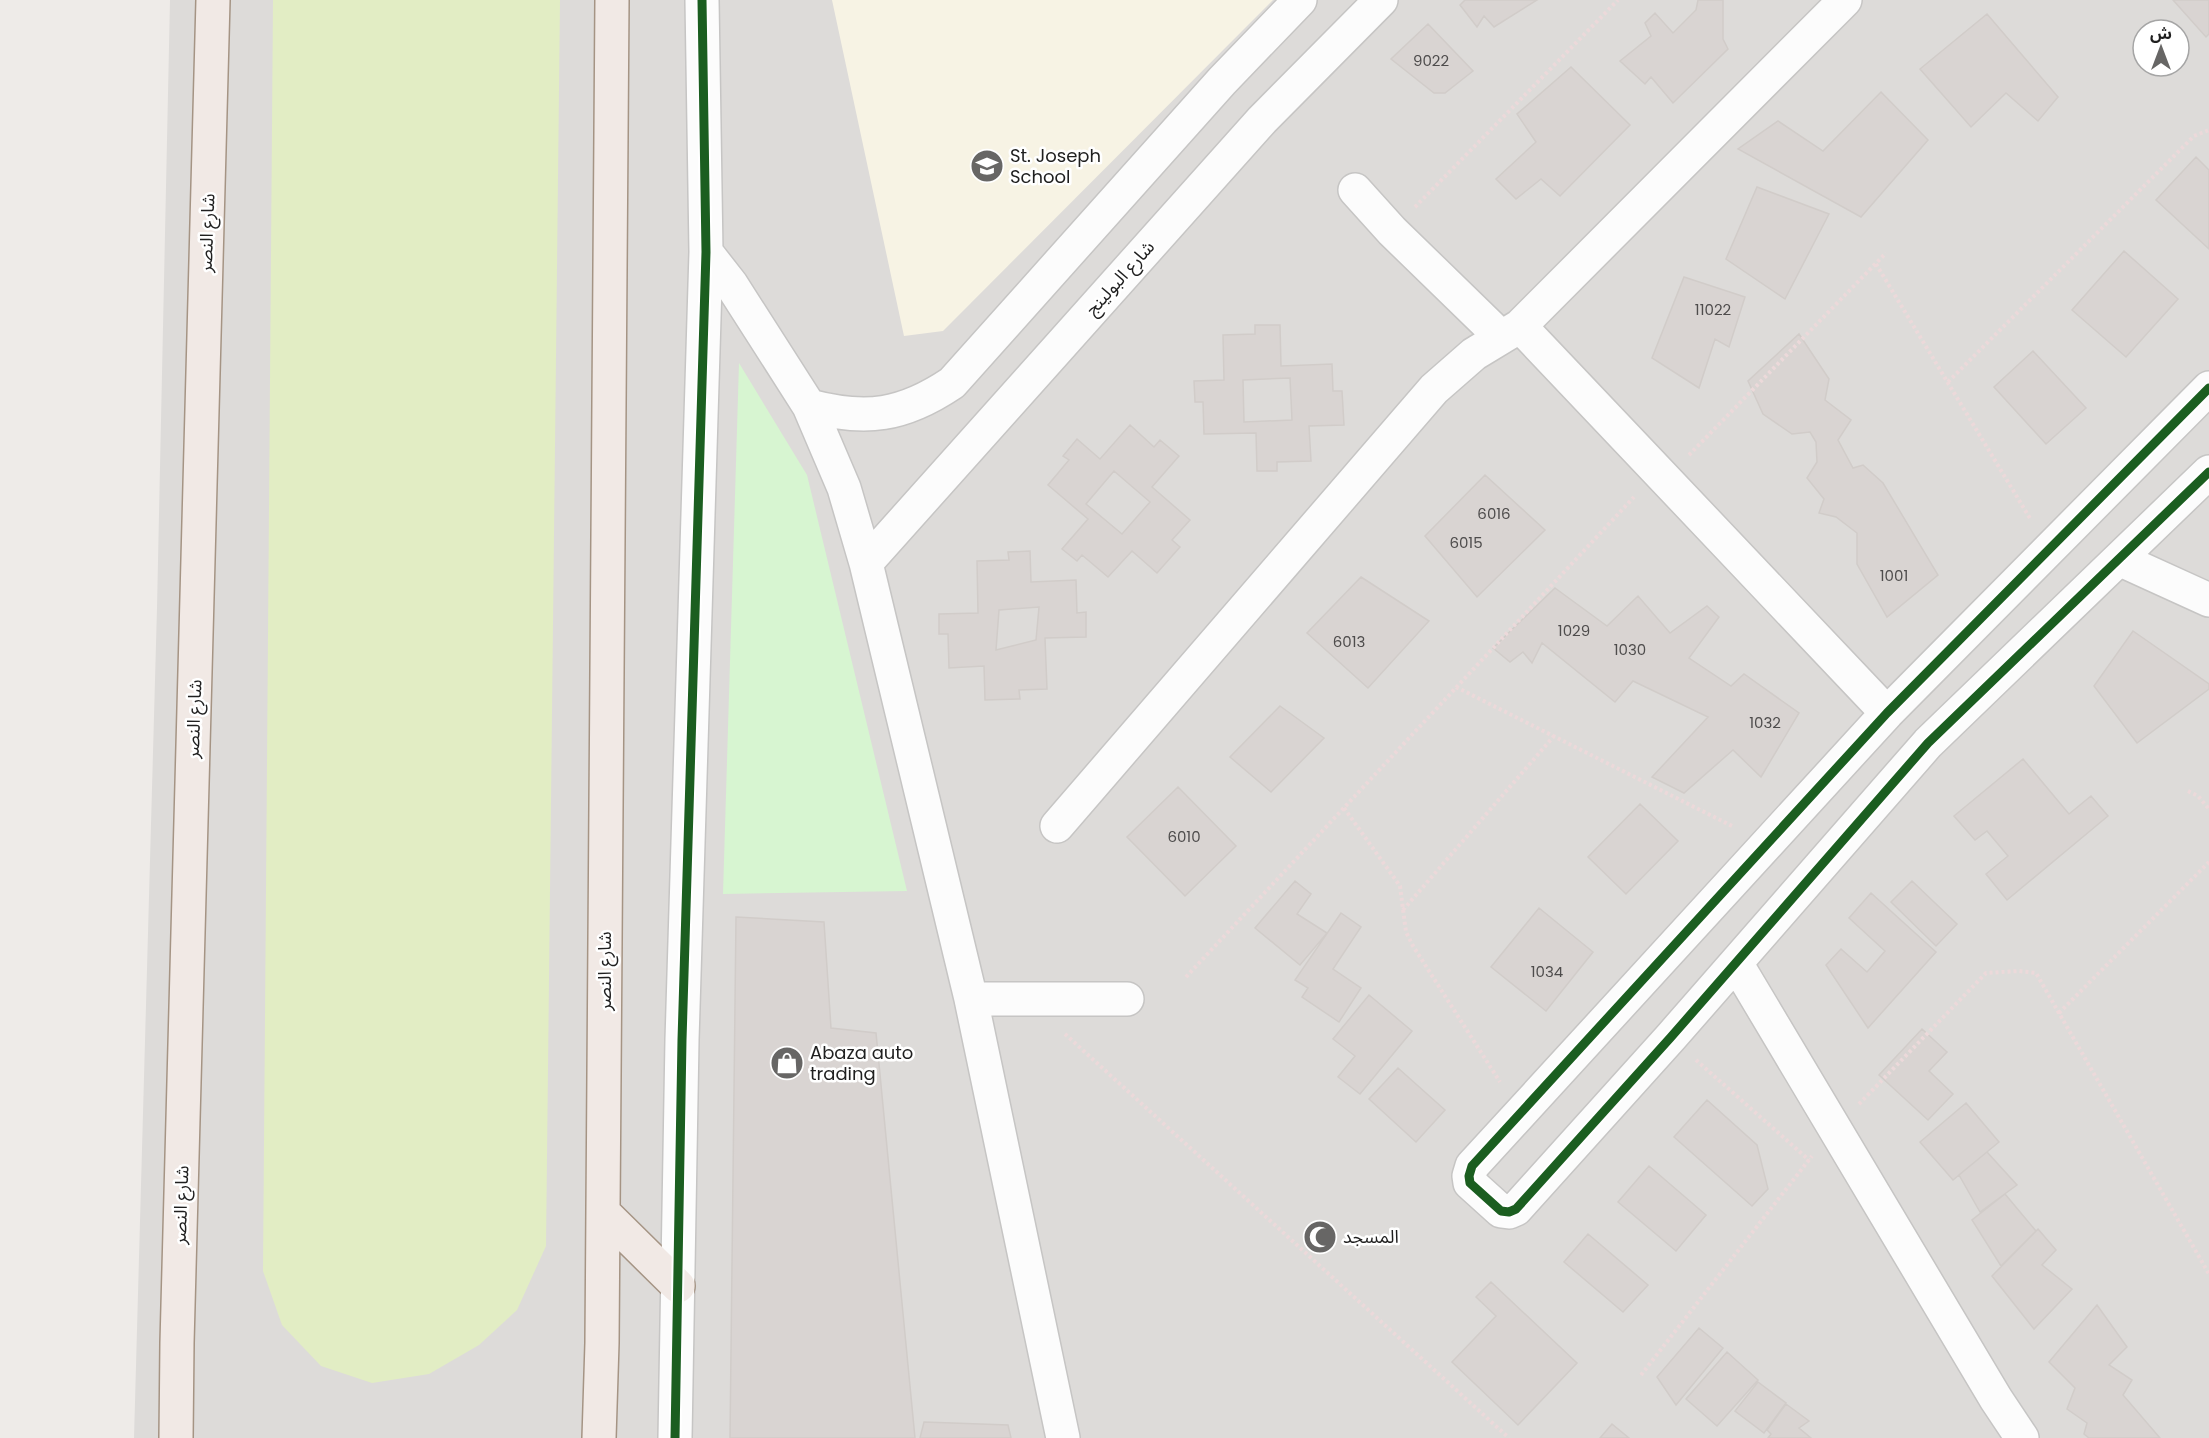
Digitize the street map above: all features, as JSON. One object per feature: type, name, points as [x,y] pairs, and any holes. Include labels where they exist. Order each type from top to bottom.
[{"type":"main road","name":"شارع النصر","points":[[177,1423],[178,1295],[213,0]]},
{"type":"main road","name":"شارع النصر","points":[[599,1438],[603,1212],[612,0]]},
{"type":"main road","points":[[603,1212],[678,1286]]},
{"type":"street","points":[[675,1438],[682,1040],[706,252],[702,0]]},
{"type":"street","points":[[809,406],[836,413],[864,415],[892,412],[924,400],[952,384],[1222,81],[1300,0]]},
{"type":"street","name":"شارع البولينج","points":[[866,563],[1262,120],[1381,0]]},
{"type":"street","points":[[1058,826],[1434,389],[1474,354],[1510,332],[1845,0]]},
{"type":"street","points":[[1355,190],[1392,231],[1510,332],[1661,475],[1887,712]]},
{"type":"street","points":[[706,252],[731,284],[809,406],[844,488],[866,563],[971,999],[1063,1438]]},
{"type":"street","points":[[2209,388],[1887,712],[1472,1166],[1469,1176],[1470,1183],[1501,1211],[1509,1212],[1516,1209],[1671,1037],[1928,743],[2209,472]]},
{"type":"street","points":[[2118,559],[2209,600]]},
{"type":"street","points":[[1736,963],[2022,1438]]},
{"type":"street","points":[[971,999],[1127,999]]},
{"type":"street","points":[[163,1438],[177,1423]]},
{"type":"path","points":[[1392,231],[1618,0]]},
{"type":"path","points":[[1948,382],[2194,136],[2209,130]]},
{"type":"path","points":[[1186,977],[1456,687],[1661,475],[1886,253]]},
{"type":"path","points":[[1876,264],[2049,548]]},
{"type":"path","points":[[1456,687],[1767,844]]},
{"type":"path","points":[[1403,911],[1554,736]]},
{"type":"path","points":[[2188,791],[2198,796],[2209,809]]},
{"type":"path","points":[[1344,808],[1400,886],[1406,932],[1413,946],[1520,1114]]},
{"type":"path","points":[[2059,1013],[2209,862]]},
{"type":"path","points":[[1641,1376],[1834,1129],[1986,972],[2036,973],[2209,1274]]},
{"type":"path","points":[[1027,999],[1509,1438]]},
{"type":"path","points":[[1671,1037],[1809,1160]]},
{"type":"shaded area","points":[[170,0],[2209,0],[2209,1438],[134,1438],[157,608]]},
{"type":"shaded area","name":"St. Joseph School","points":[[832,0],[1273,0],[943,331],[904,336]]},
{"type":"green space","points":[[273,0],[560,0],[546,1246],[517,1310],[479,1345],[429,1374],[372,1383],[321,1366],[282,1325],[263,1271]]},
{"type":"green space","points":[[739,363],[807,475],[907,891],[723,894]]},
{"type":"building","points":[[1465,0],[1537,0],[1494,27],[1484,16],[1477,27],[1460,5]]},
{"type":"building","points":[[1698,0],[1723,0],[1723,39],[1728,49],[1673,103],[1651,77],[1645,84],[1620,61],[1651,36],[1645,23],[1655,13],[1673,33],[1696,10]]},
{"type":"building","points":[[2173,0],[2209,0],[2209,34],[2206,37]]},
{"type":"building","points":[[1987,14],[2058,97],[2038,121],[2006,93],[1971,127],[1920,69]]},
{"type":"building","points":[[1428,24],[1473,71],[1445,93],[1434,93],[1391,59]]},
{"type":"building","points":[[1571,67],[1630,125],[1560,196],[1541,179],[1516,199],[1496,179],[1536,142],[1517,114]]},
{"type":"building","points":[[1881,92],[1928,140],[1861,217],[1738,149],[1778,121],[1823,151]]},
{"type":"building","points":[[2196,157],[2209,170],[2209,249],[2156,200]]},
{"type":"building","points":[[1757,187],[1829,214],[1785,299],[1726,259]]},
{"type":"building","points":[[2124,251],[2178,299],[2126,357],[2072,310]]},
{"type":"building","points":[[1684,277],[1745,297],[1729,347],[1715,339],[1699,388],[1652,358]]},
{"type":"building","points":[[1255,325],[1280,325],[1281,366],[1332,364],[1333,391],[1342,391],[1344,425],[1309,426],[1311,461],[1277,462],[1277,471],[1257,471],[1256,433],[1204,434],[1203,402],[1195,402],[1194,381],[1224,380],[1223,335],[1255,334]],"holes":[[[1290,378],[1292,420],[1244,422],[1243,380]]]},
{"type":"building","points":[[1799,334],[1829,379],[1825,400],[1851,420],[1838,440],[1853,468],[1863,465],[1883,483],[1938,575],[1887,617],[1857,564],[1857,533],[1836,517],[1819,513],[1824,499],[1807,478],[1817,462],[1816,442],[1810,432],[1792,434],[1763,414],[1748,381]]},
{"type":"building","points":[[2033,351],[2086,408],[2046,444],[1994,387]]},
{"type":"building","points":[[1130,425],[1154,447],[1160,440],[1179,456],[1152,487],[1190,520],[1172,540],[1180,547],[1157,573],[1132,551],[1108,577],[1082,555],[1077,561],[1062,549],[1088,519],[1048,485],[1069,460],[1063,456],[1077,439],[1100,459]],"holes":[[[1114,471],[1150,502],[1122,534],[1086,504]]]},
{"type":"building","points":[[1485,475],[1545,530],[1477,597],[1425,536]]},
{"type":"building","points":[[1030,551],[1031,582],[1076,580],[1077,613],[1086,612],[1086,637],[1045,638],[1047,689],[1019,690],[1020,699],[985,700],[984,666],[949,668],[948,634],[939,634],[939,614],[978,613],[977,561],[1009,560],[1008,552]],"holes":[[[1039,607],[1036,640],[996,650],[999,610]]]},
{"type":"building","points":[[1361,577],[1429,621],[1368,688],[1307,633]]},
{"type":"building","points":[[1555,588],[1607,626],[1638,596],[1670,633],[1707,606],[1719,617],[1689,658],[1731,686],[1744,674],[1799,713],[1761,777],[1733,750],[1684,793],[1652,777],[1708,717],[1633,681],[1615,702],[1542,643],[1532,663],[1523,652],[1510,662],[1493,648]]},
{"type":"building","points":[[2133,631],[2209,684],[2209,689],[2137,743],[2094,686]]},
{"type":"building","points":[[1280,706],[1324,738],[1271,792],[1230,757]]},
{"type":"building","points":[[2023,759],[2069,814],[2091,796],[2108,816],[2007,900],[1986,874],[2008,856],[1987,831],[1975,840],[1954,816]]},
{"type":"building","points":[[1178,787],[1236,846],[1185,896],[1127,837]]},
{"type":"building","points":[[1640,804],[1678,841],[1626,894],[1588,857]]},
{"type":"building","points":[[1295,881],[1311,894],[1297,914],[1327,933],[1300,965],[1255,928]]},
{"type":"building","points":[[1912,881],[1957,924],[1936,946],[1891,902]]},
{"type":"building","points":[[1871,893],[1936,952],[1868,1028],[1826,965],[1841,949],[1867,972],[1885,951],[1849,918]]},
{"type":"building","points":[[1539,908],[1593,952],[1546,1011],[1491,967]]},
{"type":"building","points":[[1341,913],[1361,927],[1333,969],[1361,988],[1339,1022],[1302,997],[1308,988],[1295,980]]},
{"type":"building","points":[[736,917],[824,922],[831,1028],[876,1033],[915,1438],[730,1438]]},
{"type":"building","points":[[1369,995],[1412,1031],[1360,1094],[1338,1077],[1355,1056],[1333,1039]]},
{"type":"building","points":[[1922,1029],[1947,1052],[1929,1071],[1953,1094],[1928,1120],[1879,1075]]},
{"type":"building","points":[[1398,1068],[1445,1110],[1416,1142],[1369,1099]]},
{"type":"building","points":[[1707,1100],[1757,1145],[1768,1189],[1752,1206],[1674,1137]]},
{"type":"building","points":[[1966,1103],[1999,1142],[1953,1180],[1920,1142]]},
{"type":"building","points":[[1987,1152],[2017,1185],[1980,1212],[1959,1175]]},
{"type":"building","points":[[1649,1166],[1706,1215],[1676,1251],[1618,1202]]},
{"type":"building","points":[[2005,1194],[2036,1231],[2001,1266],[1972,1220]]},
{"type":"building","points":[[2038,1229],[2056,1250],[2042,1265],[2072,1289],[2034,1329],[1992,1276]]},
{"type":"building","points":[[1588,1234],[1648,1285],[1623,1312],[1564,1262]]},
{"type":"building","points":[[1491,1282],[1577,1363],[1518,1425],[1452,1362],[1496,1316],[1476,1297]]},
{"type":"building","points":[[2097,1305],[2127,1347],[2109,1365],[2132,1380],[2123,1395],[2160,1438],[2089,1438],[2084,1434],[2087,1423],[2067,1409],[2075,1388],[2049,1362]]},
{"type":"building","points":[[1699,1328],[1723,1348],[1676,1405],[1657,1377]]},
{"type":"building","points":[[1727,1352],[1758,1380],[1717,1426],[1686,1399]]},
{"type":"building","points":[[1758,1382],[1786,1403],[1764,1433],[1735,1411]]},
{"type":"building","points":[[1786,1404],[1809,1421],[1799,1428],[1811,1438],[1768,1438],[1771,1434],[1767,1430]]},
{"type":"building","points":[[924,1422],[1008,1425],[1011,1438],[920,1438]]},
{"type":"building","points":[[1612,1424],[1629,1438],[1600,1438]]},
{"type":"cycle path","points":[[675,1438],[682,1040],[706,252],[702,0]]},
{"type":"cycle path","points":[[2209,388],[1887,713],[1472,1166],[1469,1176],[1470,1183],[1501,1211],[1509,1212],[1516,1209],[1671,1037],[1928,743],[2209,472]]},
{"type":"place","name":"St. Joseph School","points":[[987,166]]},
{"type":"place","name":"Abaza auto trading","points":[[787,1063]]},
{"type":"place","name":"المسجد","points":[[1320,1237]]}]
